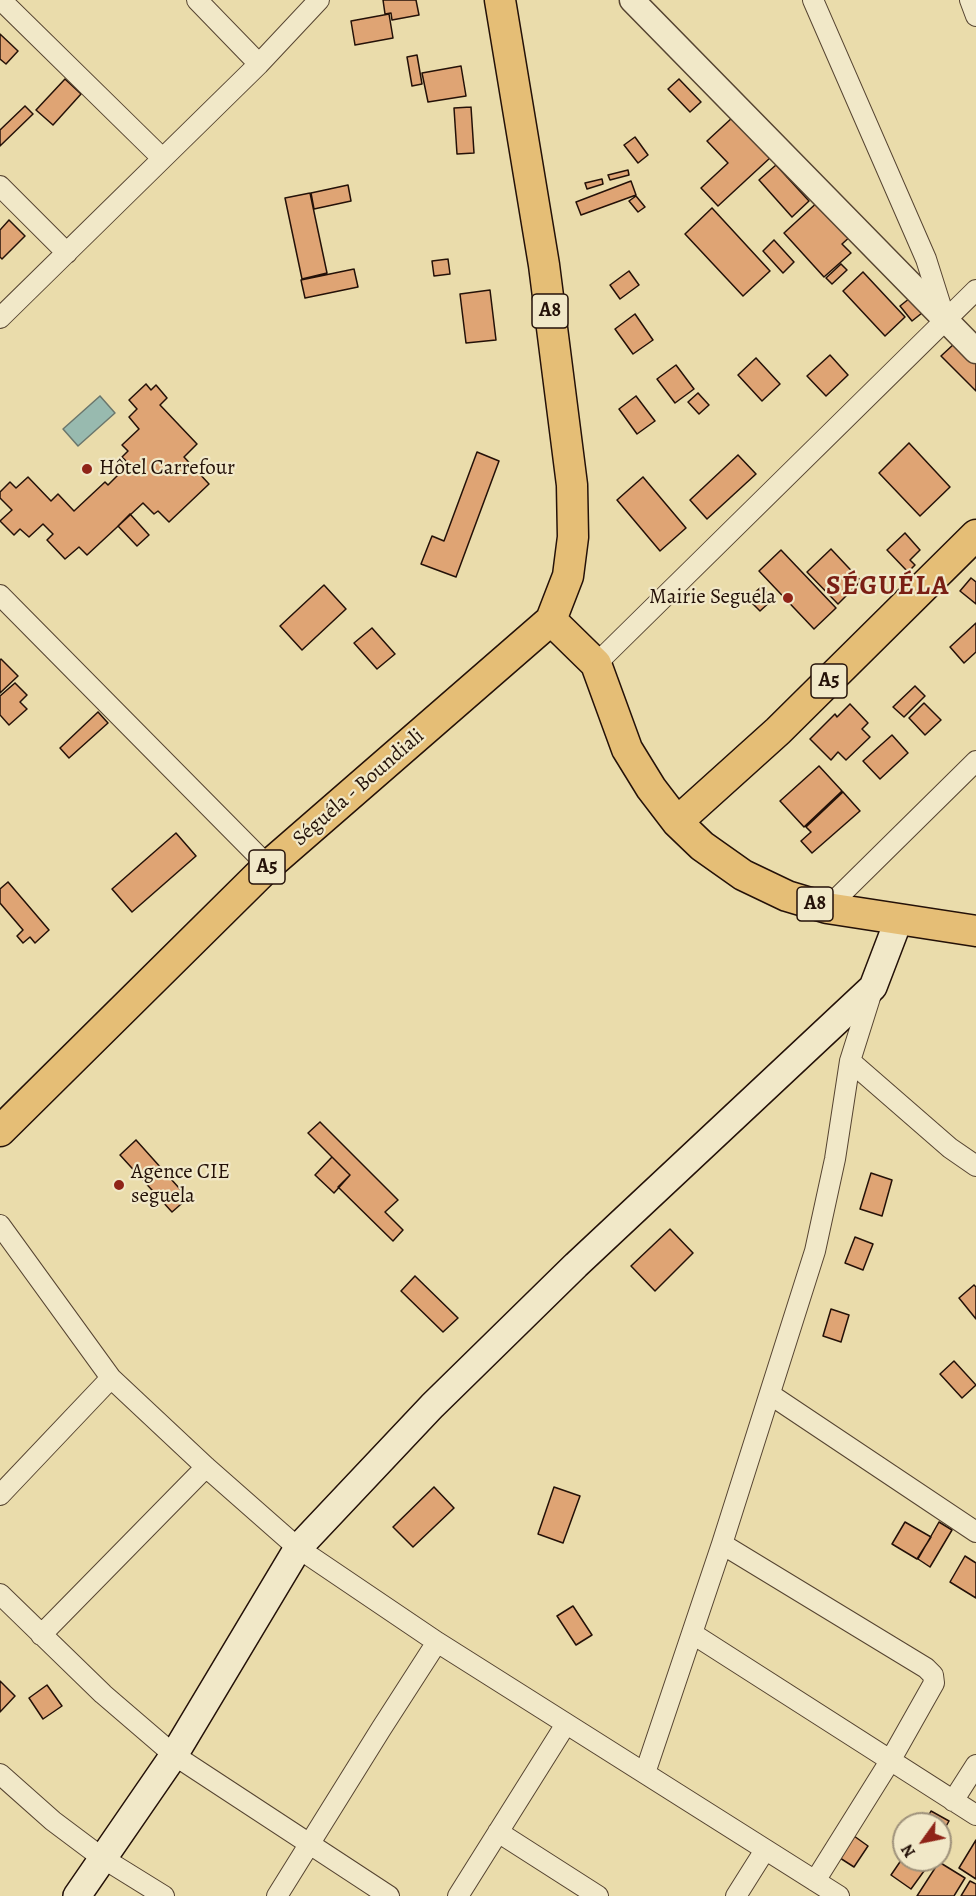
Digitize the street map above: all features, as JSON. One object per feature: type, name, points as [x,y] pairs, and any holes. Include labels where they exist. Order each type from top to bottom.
[{"type":"main road","name":"A8","points":[[500,0],[544,265],[572,485],[573,537],[568,576],[551,620]]},
{"type":"main road","name":"A5","points":[[677,822],[778,730],[976,535]]},
{"type":"main road","points":[[551,620],[596,664],[627,749],[651,789],[677,822]]},
{"type":"main road","name":"Séguéla - Boundiali","points":[[0,1131],[268,866],[551,620]]},
{"type":"main road","name":"A8","points":[[677,822],[702,846],[743,875],[787,896],[827,908],[976,931]]},
{"type":"main road","points":[[76,1896],[174,1755],[298,1548],[432,1406],[576,1265],[873,987],[899,919]]},
{"type":"street","points":[[1,0],[162,158]]},
{"type":"street","points":[[196,0],[259,64]]},
{"type":"street","points":[[0,318],[259,64],[319,0]]},
{"type":"street","points":[[632,0],[976,351]]},
{"type":"street","points":[[813,0],[926,259],[945,320]]},
{"type":"street","points":[[970,0],[976,16]]},
{"type":"street","points":[[0,186],[67,253]]},
{"type":"street","points":[[596,664],[976,290]]},
{"type":"street","points":[[0,596],[268,866]]},
{"type":"street","points":[[827,908],[976,761]]},
{"type":"street","points":[[645,1773],[771,1395],[815,1251],[835,1159],[850,1061],[873,987]]},
{"type":"street","points":[[850,1061],[950,1148],[976,1166]]},
{"type":"street","points":[[0,1225],[111,1378],[206,1467],[298,1548],[437,1642],[839,1896]]},
{"type":"street","points":[[0,1495],[111,1378]]},
{"type":"street","points":[[771,1395],[976,1532]]},
{"type":"street","points":[[41,1635],[206,1467]]},
{"type":"street","points":[[722,1544],[926,1668],[933,1675],[934,1683],[890,1761],[815,1881]]},
{"type":"street","points":[[0,1594],[103,1694],[174,1755],[389,1896]]},
{"type":"street","points":[[693,1634],[976,1815]]},
{"type":"street","points":[[277,1896],[437,1642]]},
{"type":"street","points":[[458,1896],[566,1724]]},
{"type":"street","points":[[953,1801],[976,1765]]},
{"type":"street","points":[[0,1774],[53,1821],[101,1857],[164,1896]]},
{"type":"street","points":[[498,1832],[591,1894]]},
{"type":"street","points":[[736,1896],[765,1850]]},
{"type":"water","points":[[100,396],[115,413],[78,446],[63,429]]},
{"type":"building","points":[[383,0],[416,0],[419,15],[392,20],[391,13],[385,14]]},
{"type":"building","points":[[389,14],[393,38],[355,45],[351,21]]},
{"type":"building","points":[[0,34],[18,51],[6,64],[0,59]]},
{"type":"building","points":[[417,55],[422,84],[412,86],[407,57]]},
{"type":"building","points":[[461,66],[466,96],[428,102],[422,73]]},
{"type":"building","points":[[65,79],[81,94],[53,125],[36,110]]},
{"type":"building","points":[[679,79],[701,102],[690,112],[668,89]]},
{"type":"building","points":[[25,106],[33,114],[0,146],[0,130]]},
{"type":"building","points":[[471,107],[474,153],[457,154],[454,108]]},
{"type":"building","points":[[733,117],[771,157],[718,206],[701,188],[728,163],[707,141]]},
{"type":"building","points":[[635,137],[648,155],[638,163],[624,145]]},
{"type":"building","points":[[776,165],[809,201],[792,217],[759,180]]},
{"type":"building","points":[[628,170],[629,175],[610,180],[608,175]]},
{"type":"building","points":[[602,179],[603,184],[587,189],[585,183]]},
{"type":"building","points":[[631,181],[636,195],[581,215],[576,202]]},
{"type":"building","points":[[348,185],[351,201],[314,209],[311,193]]},
{"type":"building","points":[[310,193],[327,273],[302,279],[285,198]]},
{"type":"building","points":[[636,196],[645,207],[638,212],[629,201]]},
{"type":"building","points":[[821,199],[853,234],[842,244],[851,253],[824,277],[784,233]]},
{"type":"building","points":[[712,208],[770,271],[743,296],[685,234]]},
{"type":"building","points":[[9,220],[25,236],[2,259],[0,257],[0,230]]},
{"type":"building","points":[[774,240],[794,262],[783,273],[763,251]]},
{"type":"building","points":[[448,259],[450,274],[434,276],[432,261]]},
{"type":"building","points":[[841,264],[847,270],[832,284],[826,278]]},
{"type":"building","points":[[354,269],[358,287],[305,298],[301,280]]},
{"type":"building","points":[[629,271],[639,285],[620,299],[610,285]]},
{"type":"building","points":[[863,272],[905,317],[885,336],[843,291]]},
{"type":"building","points":[[490,290],[496,340],[466,343],[460,294]]},
{"type":"building","points":[[910,298],[922,313],[912,321],[900,306]]},
{"type":"building","points":[[635,314],[653,340],[633,354],[615,329]]},
{"type":"building","points":[[955,343],[976,364],[976,391],[941,356]]},
{"type":"building","points":[[830,355],[848,375],[826,396],[807,376]]},
{"type":"building","points":[[756,358],[780,384],[762,401],[738,375]]},
{"type":"building","points":[[676,365],[694,389],[675,403],[657,379]]},
{"type":"building","points":[[146,384],[151,390],[156,385],[167,398],[160,405],[197,444],[184,457],[209,484],[169,522],[158,511],[154,514],[143,503],[87,555],[79,547],[65,559],[47,540],[53,534],[43,524],[29,537],[20,529],[14,535],[0,521],[12,510],[0,498],[0,492],[10,482],[16,488],[28,477],[51,501],[58,494],[74,511],[105,482],[108,485],[129,464],[122,457],[128,451],[122,445],[139,429],[129,417],[137,409],[129,400]]},
{"type":"building","points":[[698,393],[709,405],[699,414],[688,402]]},
{"type":"building","points":[[636,396],[655,421],[637,434],[619,409]]},
{"type":"building","points":[[909,443],[950,487],[920,516],[879,473]]},
{"type":"building","points":[[477,452],[499,461],[456,577],[421,564],[432,536],[444,541]]},
{"type":"building","points":[[738,455],[756,474],[707,519],[690,500]]},
{"type":"building","points":[[643,477],[686,528],[660,551],[617,500]]},
{"type":"building","points":[[130,514],[149,535],[137,546],[118,526]]},
{"type":"building","points":[[905,533],[920,550],[910,560],[915,565],[908,572],[887,550]]},
{"type":"building","points":[[831,549],[861,581],[838,604],[807,572]]},
{"type":"building","points":[[781,550],[836,608],[814,629],[759,571]]},
{"type":"building","points":[[971,578],[976,582],[976,604],[960,591]]},
{"type":"building","points":[[324,585],[346,609],[302,650],[280,626]]},
{"type":"building","points":[[761,587],[773,599],[760,611],[748,599]]},
{"type":"building","points":[[976,623],[976,652],[964,663],[950,647]]},
{"type":"building","points":[[372,628],[395,654],[377,669],[354,643]]},
{"type":"building","points":[[0,660],[18,676],[0,693]]},
{"type":"building","points":[[15,683],[27,695],[20,702],[27,709],[9,725],[0,715],[0,696]]},
{"type":"building","points":[[915,686],[925,696],[904,717],[893,707]]},
{"type":"building","points":[[924,703],[941,720],[925,735],[909,718]]},
{"type":"building","points":[[850,704],[868,723],[862,729],[870,737],[846,760],[838,752],[831,760],[810,739],[835,714],[837,717]]},
{"type":"building","points":[[98,712],[108,723],[69,758],[60,748]]},
{"type":"building","points":[[892,735],[908,753],[880,779],[863,761]]},
{"type":"building","points":[[819,766],[842,791],[804,827],[780,801]]},
{"type":"building","points":[[843,792],[860,811],[812,853],[801,841],[811,832],[806,827]]},
{"type":"building","points":[[176,833],[196,856],[132,912],[112,889]]},
{"type":"building","points":[[8,882],[49,930],[35,943],[30,937],[23,943],[17,936],[23,930],[0,903],[0,889]]},
{"type":"building","points":[[320,1122],[398,1200],[385,1212],[403,1230],[393,1241],[338,1187],[350,1175],[308,1133]]},
{"type":"building","points":[[136,1140],[188,1198],[172,1212],[120,1155]]},
{"type":"building","points":[[332,1157],[350,1175],[334,1193],[315,1175]]},
{"type":"building","points":[[871,1173],[892,1180],[882,1216],[860,1209]]},
{"type":"building","points":[[670,1229],[693,1253],[655,1291],[631,1266]]},
{"type":"building","points":[[855,1237],[873,1244],[863,1270],[845,1263]]},
{"type":"building","points":[[415,1276],[458,1318],[443,1332],[401,1291]]},
{"type":"building","points":[[974,1285],[976,1287],[976,1319],[959,1298]]},
{"type":"building","points":[[831,1309],[849,1315],[841,1342],[823,1336]]},
{"type":"building","points":[[954,1361],[976,1385],[962,1398],[940,1374]]},
{"type":"building","points":[[434,1487],[454,1508],[413,1547],[393,1527]]},
{"type":"building","points":[[554,1487],[580,1496],[563,1543],[538,1534]]},
{"type":"building","points":[[905,1522],[931,1537],[917,1559],[892,1544]]},
{"type":"building","points":[[939,1522],[952,1530],[930,1567],[918,1559]]},
{"type":"building","points":[[965,1556],[976,1563],[976,1598],[950,1582]]},
{"type":"building","points":[[573,1606],[592,1635],[576,1645],[557,1616]]},
{"type":"building","points":[[0,1681],[15,1696],[0,1712]]},
{"type":"building","points":[[47,1685],[62,1706],[43,1719],[29,1698]]},
{"type":"building","points":[[854,1836],[868,1846],[854,1867],[840,1858]]},
{"type":"building","points":[[976,1840],[976,1879],[959,1868]]},
{"type":"building","points":[[952,1870],[965,1878],[954,1896],[917,1896],[933,1872],[952,1872]]},
{"type":"building","points":[[893,1872],[923,1872],[911,1889],[891,1875]]},
{"type":"building","points":[[970,1881],[976,1884],[976,1896],[961,1896]]},
{"type":"place","name":"Hôtel Carrefour","points":[[87,469]]},
{"type":"place","name":"Mairie Seguela","points":[[788,598]]},
{"type":"place","name":"Agence CIE seguela","points":[[119,1185]]},
{"type":"district","name":"SÉGUÉLA","points":[[888,587]]}]
